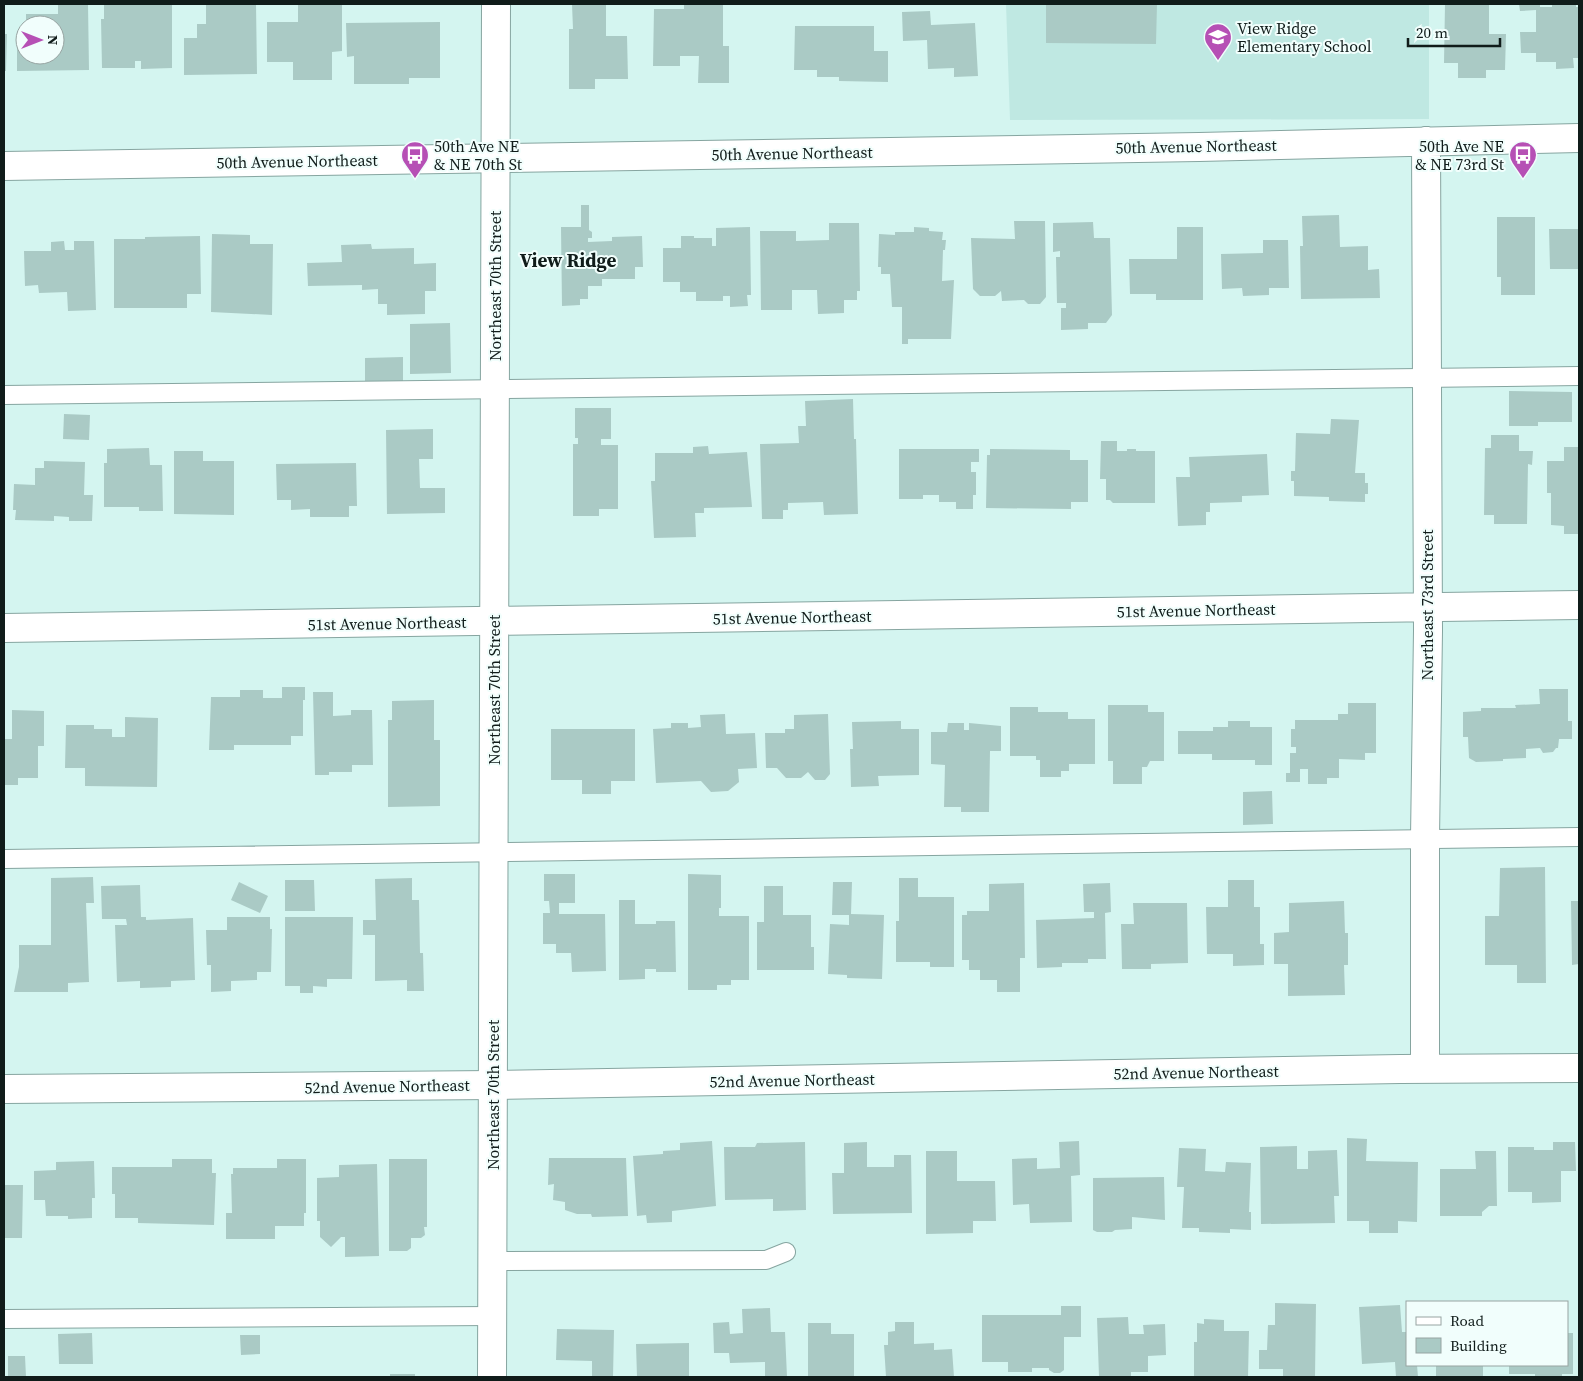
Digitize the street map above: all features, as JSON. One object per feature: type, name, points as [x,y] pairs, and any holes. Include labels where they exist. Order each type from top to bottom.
[{"type":"street","name":"Northeast 70th Street","points":[[492,1377],[496,4]]},
{"type":"street","name":"50th Avenue Northeast","points":[[4,166],[1199,147],[1579,138]]},
{"type":"street","name":"Northeast 73rd Street","points":[[1425,1068],[1428,607],[1426,141]]},
{"type":"street","name":"51st Avenue Northeast","points":[[4,628],[1579,605]]},
{"type":"street","name":"52nd Avenue Northeast","points":[[4,1089],[492,1085],[1425,1068],[1579,1068]]},
{"type":"lane","points":[[4,395],[1579,376]]},
{"type":"lane","points":[[4,859],[1579,837]]},
{"type":"lane","points":[[492,1261],[766,1260],[786,1252]]},
{"type":"lane","points":[[4,1319],[492,1316]]},
{"type":"shaded area","name":"View Ridge Elementary School","points":[[1006,4],[1429,4],[1429,119],[1010,120]]},
{"type":"building","points":[[58,4],[88,4],[89,70],[17,71],[17,65],[65,65],[65,15],[26,15],[58,14]]},
{"type":"building","points":[[104,4],[172,4],[172,68],[141,69],[141,61],[135,61],[135,68],[102,68],[101,19],[104,19]]},
{"type":"building","points":[[206,4],[256,4],[257,74],[184,75],[184,38],[197,38],[197,24],[206,24]]},
{"type":"building","points":[[298,4],[342,4],[342,51],[332,52],[332,80],[293,80],[293,62],[267,62],[267,22],[298,22]]},
{"type":"building","points":[[572,4],[606,4],[606,36],[627,36],[628,79],[595,79],[595,89],[569,89],[569,29],[573,29]]},
{"type":"building","points":[[684,4],[723,4],[723,46],[729,46],[729,83],[698,83],[699,56],[680,56],[680,66],[653,66],[654,9],[684,9]]},
{"type":"building","points":[[1046,4],[1157,4],[1156,44],[1046,43]]},
{"type":"building","points":[[1445,4],[1489,4],[1489,34],[1506,34],[1505,70],[1486,70],[1486,78],[1458,78],[1458,63],[1444,63]]},
{"type":"building","points":[[1519,4],[1540,4],[1540,7],[1552,7],[1552,4],[1576,4],[1576,7],[1579,7],[1579,58],[1573,58],[1574,68],[1556,69],[1556,62],[1536,62],[1536,53],[1521,53],[1520,32],[1536,32],[1536,10],[1520,11]]},
{"type":"building","points":[[930,11],[931,25],[975,23],[978,76],[954,77],[954,68],[928,69],[927,40],[903,41],[902,12]]},
{"type":"building","points":[[440,22],[440,78],[409,78],[409,84],[354,84],[354,56],[347,57],[346,23]]},
{"type":"building","points":[[795,26],[874,26],[874,51],[888,51],[888,82],[839,81],[839,77],[817,77],[817,70],[794,70]]},
{"type":"building","points":[[4,34],[7,34],[6,71],[4,71]]},
{"type":"building","points":[[581,205],[589,205],[589,230],[592,232],[592,238],[588,238],[588,242],[612,241],[612,237],[642,236],[643,267],[635,267],[635,279],[602,279],[602,286],[588,286],[588,299],[580,299],[580,305],[562,306],[561,227],[581,227]]},
{"type":"building","points":[[1339,215],[1340,247],[1368,246],[1368,270],[1379,269],[1380,298],[1301,299],[1300,246],[1303,246],[1302,216]]},
{"type":"building","points":[[1497,217],[1535,217],[1535,295],[1501,295],[1501,277],[1497,277]]},
{"type":"building","points":[[1014,221],[1045,221],[1046,297],[1040,304],[1028,304],[1024,300],[1002,301],[1001,291],[995,296],[980,296],[973,289],[971,238],[1015,239]]},
{"type":"building","points":[[1093,222],[1094,238],[1110,238],[1112,315],[1106,323],[1088,323],[1088,329],[1061,330],[1061,308],[1066,308],[1066,303],[1057,303],[1056,257],[1060,257],[1060,251],[1053,252],[1053,223]]},
{"type":"building","points":[[829,223],[859,223],[860,291],[857,291],[857,300],[844,300],[844,313],[818,314],[817,290],[792,290],[792,310],[761,310],[760,231],[796,231],[796,241],[829,240]]},
{"type":"building","points":[[750,227],[751,295],[747,295],[748,306],[730,307],[730,296],[723,296],[723,301],[696,301],[696,292],[680,292],[680,282],[663,282],[663,248],[681,248],[681,236],[712,238],[712,246],[716,246],[716,228]]},
{"type":"building","points":[[914,227],[929,228],[929,231],[943,232],[942,240],[946,240],[945,250],[943,250],[942,281],[954,280],[951,339],[908,339],[908,344],[902,344],[902,307],[892,307],[890,274],[881,274],[881,267],[878,267],[879,234],[895,235],[895,232],[914,232]]},
{"type":"building","points":[[1177,227],[1203,227],[1203,300],[1156,300],[1156,294],[1130,294],[1129,259],[1177,259]]},
{"type":"building","points":[[1549,229],[1579,229],[1579,269],[1550,269]]},
{"type":"building","points":[[212,234],[250,235],[250,244],[273,244],[272,315],[211,312]]},
{"type":"building","points":[[200,236],[201,294],[187,294],[187,308],[114,308],[114,239]]},
{"type":"building","points":[[1263,240],[1288,240],[1289,288],[1269,288],[1269,295],[1243,296],[1242,288],[1222,289],[1221,254],[1263,253]]},
{"type":"building","points":[[64,241],[65,250],[74,250],[74,241],[94,241],[96,310],[68,311],[67,292],[39,293],[38,285],[25,286],[24,251],[51,251],[51,242]]},
{"type":"building","points":[[371,244],[372,249],[414,248],[414,264],[436,263],[436,291],[425,291],[425,314],[387,315],[387,304],[378,304],[378,289],[362,290],[362,285],[308,286],[307,263],[342,262],[341,245]]},
{"type":"building","points":[[450,323],[451,373],[410,374],[410,324]]},
{"type":"building","points":[[403,357],[403,381],[365,382],[365,358]]},
{"type":"building","points":[[1509,391],[1572,392],[1572,422],[1538,422],[1538,426],[1509,426]]},
{"type":"building","points":[[853,399],[858,514],[824,515],[823,502],[788,503],[788,510],[783,510],[783,519],[762,519],[760,444],[799,443],[798,426],[806,426],[805,401]]},
{"type":"building","points":[[575,408],[611,408],[611,439],[601,439],[601,445],[618,445],[618,509],[599,509],[599,516],[573,516],[573,444],[578,444],[578,438],[575,438]]},
{"type":"building","points":[[64,414],[90,415],[89,440],[63,439]]},
{"type":"building","points":[[1331,419],[1359,420],[1355,473],[1365,473],[1365,483],[1368,483],[1368,494],[1365,494],[1365,502],[1329,501],[1329,497],[1294,496],[1294,481],[1291,481],[1291,471],[1295,471],[1296,433],[1330,434]]},
{"type":"building","points":[[433,429],[433,459],[419,459],[420,488],[445,488],[445,513],[387,514],[386,430]]},
{"type":"building","points":[[1491,435],[1519,435],[1519,451],[1533,451],[1532,465],[1528,464],[1527,524],[1494,524],[1494,515],[1484,515],[1485,448],[1491,448]]},
{"type":"building","points":[[1101,441],[1117,441],[1117,451],[1136,449],[1136,451],[1155,451],[1155,503],[1113,503],[1110,500],[1106,500],[1106,479],[1100,479]]},
{"type":"building","points":[[708,446],[709,454],[747,452],[752,507],[704,508],[704,513],[695,513],[696,537],[654,538],[651,481],[655,481],[655,453],[693,453],[693,447]]},
{"type":"building","points":[[1564,447],[1579,447],[1579,534],[1564,534],[1564,526],[1551,525],[1551,493],[1547,493],[1547,461],[1564,461]]},
{"type":"building","points":[[149,448],[150,465],[162,465],[163,511],[139,511],[139,507],[104,507],[104,463],[107,463],[107,449]]},
{"type":"building","points":[[899,449],[979,449],[979,462],[971,462],[971,472],[976,472],[976,495],[973,495],[973,509],[956,509],[956,502],[939,502],[939,495],[923,495],[923,499],[899,499]]},
{"type":"building","points":[[990,449],[1070,450],[1070,460],[1088,460],[1088,502],[1071,502],[1071,509],[986,508],[987,455],[990,455]]},
{"type":"building","points":[[174,451],[203,451],[203,461],[234,461],[234,515],[174,514]]},
{"type":"building","points":[[1267,454],[1269,495],[1242,496],[1242,502],[1210,503],[1210,512],[1206,512],[1206,525],[1178,526],[1176,477],[1190,477],[1189,457]]},
{"type":"building","points":[[44,461],[85,462],[84,495],[93,495],[92,521],[69,521],[69,517],[54,516],[54,521],[15,520],[16,510],[13,510],[14,484],[35,485],[35,468],[44,468]]},
{"type":"building","points":[[356,463],[357,506],[349,506],[349,517],[310,517],[310,509],[291,510],[291,500],[277,500],[276,464]]},
{"type":"building","points":[[282,687],[305,687],[303,736],[291,736],[291,745],[234,745],[234,750],[209,750],[211,697],[240,697],[240,690],[263,690],[263,698],[282,698]]},
{"type":"building","points":[[1539,689],[1568,689],[1568,721],[1572,721],[1572,739],[1559,739],[1558,748],[1553,752],[1543,753],[1540,748],[1526,749],[1526,758],[1476,762],[1469,758],[1468,737],[1463,737],[1463,712],[1481,711],[1481,708],[1516,708],[1515,705],[1540,704]]},
{"type":"building","points":[[313,692],[333,692],[333,716],[351,715],[351,710],[372,710],[373,765],[352,765],[352,772],[329,772],[329,775],[315,775]]},
{"type":"building","points":[[434,700],[434,740],[440,740],[440,806],[388,807],[388,720],[392,720],[392,701]]},
{"type":"building","points":[[1348,703],[1376,703],[1376,753],[1365,753],[1365,760],[1339,759],[1339,778],[1327,778],[1327,784],[1308,784],[1308,769],[1300,769],[1300,782],[1286,782],[1286,773],[1290,773],[1290,753],[1296,753],[1296,747],[1291,747],[1291,729],[1295,729],[1295,720],[1338,720],[1338,714],[1348,714]]},
{"type":"building","points":[[1108,705],[1148,705],[1148,712],[1164,712],[1164,761],[1150,761],[1147,767],[1142,767],[1142,784],[1113,784],[1113,761],[1108,761]]},
{"type":"building","points":[[1010,707],[1038,707],[1038,712],[1068,712],[1068,719],[1095,719],[1095,764],[1069,764],[1069,771],[1061,771],[1061,777],[1040,777],[1040,760],[1036,760],[1036,756],[1010,756]]},
{"type":"building","points":[[12,710],[44,711],[44,746],[38,746],[38,778],[18,778],[18,785],[4,785],[4,739],[12,739]]},
{"type":"building","points":[[725,714],[726,734],[755,733],[757,768],[738,769],[739,782],[728,791],[711,792],[701,781],[656,783],[653,729],[671,728],[671,723],[688,723],[688,728],[701,727],[700,715]]},
{"type":"building","points":[[828,714],[830,774],[825,780],[815,780],[808,772],[801,778],[786,778],[777,768],[766,768],[765,733],[785,733],[785,729],[794,729],[794,715]]},
{"type":"building","points":[[125,717],[158,718],[157,787],[85,786],[85,768],[65,768],[66,725],[94,725],[94,729],[112,729],[112,737],[125,737]]},
{"type":"building","points":[[901,721],[901,729],[919,729],[919,775],[878,776],[879,786],[851,787],[850,749],[853,749],[852,722]]},
{"type":"building","points":[[1228,721],[1250,721],[1250,727],[1272,727],[1272,765],[1255,765],[1255,760],[1212,760],[1212,754],[1178,754],[1178,731],[1213,731],[1213,727],[1228,727]]},
{"type":"building","points":[[948,723],[964,723],[964,730],[969,730],[969,723],[1001,726],[1001,751],[990,751],[989,812],[961,812],[961,807],[944,807],[945,765],[931,764],[931,732],[947,732]]},
{"type":"building","points":[[551,729],[635,729],[635,781],[611,781],[611,794],[582,794],[582,780],[551,780]]},
{"type":"building","points":[[1272,791],[1273,824],[1243,825],[1243,792]]},
{"type":"building","points":[[1545,867],[1546,983],[1517,983],[1517,965],[1485,965],[1485,916],[1499,916],[1500,868]]},
{"type":"building","points":[[544,874],[575,874],[575,903],[559,903],[559,914],[605,914],[606,971],[572,972],[571,953],[556,953],[556,944],[543,944],[543,913],[550,913],[549,901],[544,901]]},
{"type":"building","points":[[688,874],[721,875],[721,908],[719,908],[719,916],[749,916],[749,980],[731,980],[731,985],[717,985],[717,990],[688,990]]},
{"type":"building","points":[[93,877],[94,903],[86,903],[89,982],[68,983],[68,992],[14,992],[19,967],[19,945],[51,945],[51,878]]},
{"type":"building","points":[[412,878],[412,900],[419,900],[420,953],[423,953],[424,991],[407,991],[407,980],[375,981],[375,935],[363,935],[363,920],[376,920],[375,879]]},
{"type":"building","points":[[899,878],[918,878],[918,897],[954,897],[954,967],[930,967],[930,962],[896,962],[896,921],[899,921]]},
{"type":"building","points":[[285,880],[314,880],[315,911],[285,911]]},
{"type":"building","points":[[1228,880],[1254,880],[1254,907],[1260,907],[1260,944],[1264,944],[1264,965],[1233,966],[1233,954],[1207,954],[1206,907],[1228,907]]},
{"type":"building","points":[[239,882],[268,896],[260,913],[231,900]]},
{"type":"building","points":[[833,882],[852,882],[851,914],[884,915],[882,979],[847,978],[847,975],[828,974],[830,924],[849,925],[849,915],[832,915]]},
{"type":"building","points":[[1024,883],[1025,958],[1020,958],[1020,992],[997,992],[997,980],[980,980],[980,970],[969,970],[969,960],[962,960],[962,915],[967,915],[967,911],[989,911],[989,884]]},
{"type":"building","points":[[1110,883],[1111,912],[1105,913],[1106,959],[1088,959],[1088,963],[1062,963],[1062,967],[1037,968],[1036,920],[1094,918],[1094,912],[1084,912],[1083,884]]},
{"type":"building","points":[[140,885],[141,917],[146,917],[146,920],[193,918],[195,980],[171,981],[171,987],[140,988],[140,981],[117,982],[115,925],[127,925],[126,919],[102,919],[101,886]]},
{"type":"building","points":[[764,886],[783,886],[783,915],[811,915],[811,947],[814,947],[814,970],[757,970],[757,922],[764,922]]},
{"type":"building","points":[[619,900],[635,900],[635,924],[656,924],[656,921],[675,921],[676,972],[656,972],[656,969],[645,969],[645,979],[619,980]]},
{"type":"building","points":[[1344,901],[1345,933],[1348,933],[1348,965],[1344,965],[1345,995],[1288,996],[1288,964],[1274,964],[1274,933],[1289,932],[1289,903]]},
{"type":"building","points":[[1571,901],[1579,901],[1579,964],[1572,965]]},
{"type":"building","points":[[1133,903],[1187,903],[1188,963],[1151,964],[1151,969],[1122,969],[1121,924],[1134,924]]},
{"type":"building","points":[[227,917],[270,917],[270,929],[272,929],[271,972],[257,972],[257,980],[231,981],[231,991],[211,992],[211,965],[207,965],[206,930],[227,930]]},
{"type":"building","points":[[285,917],[353,917],[352,979],[327,979],[327,987],[313,986],[313,993],[300,993],[300,986],[285,986]]},
{"type":"building","points":[[1347,1138],[1367,1139],[1366,1161],[1418,1162],[1417,1222],[1398,1221],[1398,1233],[1369,1233],[1369,1221],[1347,1221]]},
{"type":"building","points":[[712,1141],[716,1206],[672,1211],[672,1222],[647,1223],[646,1215],[637,1216],[633,1156],[663,1154],[663,1151],[680,1150],[680,1143]]},
{"type":"building","points":[[1079,1141],[1080,1175],[1071,1176],[1072,1222],[1030,1223],[1029,1204],[1013,1205],[1012,1159],[1037,1158],[1037,1169],[1060,1168],[1059,1142]]},
{"type":"building","points":[[805,1142],[806,1210],[773,1211],[773,1199],[725,1200],[724,1147],[755,1147],[757,1143]]},
{"type":"building","points":[[867,1142],[867,1167],[894,1167],[894,1155],[911,1155],[912,1213],[833,1214],[832,1173],[844,1173],[844,1143]]},
{"type":"building","points":[[1553,1142],[1575,1142],[1576,1171],[1561,1171],[1561,1202],[1532,1203],[1532,1192],[1508,1192],[1508,1147],[1534,1147],[1534,1150],[1553,1150]]},
{"type":"building","points":[[1297,1146],[1297,1169],[1308,1169],[1308,1151],[1337,1150],[1339,1196],[1334,1196],[1335,1223],[1261,1224],[1260,1147]]},
{"type":"building","points":[[1179,1148],[1206,1149],[1205,1171],[1225,1172],[1226,1162],[1251,1163],[1249,1212],[1251,1212],[1251,1230],[1230,1229],[1230,1233],[1199,1232],[1199,1228],[1182,1228],[1184,1187],[1177,1187]]},
{"type":"building","points":[[926,1151],[957,1151],[957,1181],[995,1181],[996,1221],[973,1221],[973,1233],[926,1234]]},
{"type":"building","points":[[1475,1151],[1496,1151],[1497,1206],[1489,1206],[1482,1212],[1482,1216],[1440,1216],[1440,1169],[1476,1169]]},
{"type":"building","points":[[549,1158],[626,1158],[628,1216],[592,1217],[591,1214],[577,1214],[565,1210],[565,1202],[553,1200],[554,1184],[548,1185]]},
{"type":"building","points":[[172,1159],[212,1159],[212,1173],[216,1173],[214,1225],[138,1223],[138,1218],[115,1218],[115,1194],[112,1194],[112,1167],[172,1167]]},
{"type":"building","points":[[277,1159],[306,1159],[306,1213],[304,1213],[304,1226],[275,1226],[275,1239],[226,1239],[226,1213],[232,1213],[231,1174],[233,1174],[233,1168],[277,1168]]},
{"type":"building","points":[[389,1159],[427,1159],[427,1227],[424,1227],[425,1235],[421,1238],[411,1238],[411,1248],[407,1251],[389,1251]]},
{"type":"building","points":[[94,1161],[95,1198],[92,1198],[92,1218],[68,1219],[68,1216],[46,1216],[45,1200],[34,1200],[34,1171],[56,1170],[56,1162]]},
{"type":"building","points":[[377,1164],[379,1256],[345,1257],[345,1237],[341,1237],[331,1247],[320,1237],[320,1221],[317,1221],[317,1178],[339,1177],[339,1165]]},
{"type":"building","points":[[1164,1177],[1165,1220],[1132,1217],[1132,1229],[1115,1230],[1112,1232],[1097,1232],[1093,1230],[1093,1178]]},
{"type":"building","points":[[4,1185],[23,1185],[22,1238],[4,1238]]},
{"type":"building","points":[[1275,1303],[1316,1304],[1315,1377],[1283,1377],[1283,1369],[1259,1369],[1259,1350],[1267,1350],[1268,1325],[1275,1325]]},
{"type":"building","points":[[1400,1305],[1402,1332],[1406,1332],[1406,1366],[1417,1366],[1418,1377],[1396,1377],[1395,1362],[1362,1364],[1359,1307]]},
{"type":"building","points":[[1061,1306],[1081,1306],[1081,1337],[1064,1337],[1064,1370],[1060,1373],[1054,1373],[1049,1368],[1032,1368],[1032,1372],[1008,1372],[1008,1362],[982,1362],[982,1315],[1061,1315]]},
{"type":"building","points":[[770,1308],[771,1332],[785,1332],[787,1377],[765,1377],[765,1362],[730,1363],[729,1353],[714,1353],[713,1323],[729,1322],[730,1334],[743,1333],[742,1309]]},
{"type":"building","points":[[1128,1317],[1129,1334],[1144,1334],[1143,1325],[1165,1324],[1166,1355],[1148,1356],[1148,1372],[1131,1372],[1131,1377],[1099,1377],[1097,1318]]},
{"type":"building","points":[[1204,1319],[1224,1320],[1224,1331],[1249,1331],[1248,1377],[1194,1377],[1194,1342],[1197,1342],[1197,1323],[1204,1324]]},
{"type":"building","points":[[895,1322],[914,1322],[914,1344],[934,1343],[934,1350],[952,1349],[954,1377],[886,1377],[884,1345],[888,1345],[888,1332],[895,1331]]},
{"type":"building","points":[[808,1323],[831,1323],[831,1334],[854,1334],[854,1377],[808,1377]]},
{"type":"building","points":[[557,1329],[614,1330],[613,1377],[592,1377],[592,1361],[556,1360]]},
{"type":"building","points":[[92,1333],[93,1364],[59,1364],[58,1334]]},
{"type":"building","points":[[1568,1333],[1573,1333],[1573,1374],[1562,1374],[1562,1377],[1535,1377],[1535,1374],[1509,1374],[1509,1366],[1568,1366]]},
{"type":"building","points":[[240,1335],[260,1335],[260,1354],[241,1355]]},
{"type":"building","points":[[689,1343],[689,1377],[637,1377],[636,1344]]},
{"type":"building","points":[[8,1356],[25,1356],[26,1377],[8,1377]]},
{"type":"building","points":[[1436,1366],[1483,1366],[1483,1377],[1436,1377]]},
{"type":"building","points":[[390,1374],[415,1374],[415,1377],[390,1377]]},
{"type":"place","name":"View Ridge Elementary School","points":[[1218,61]]},
{"type":"place","name":"50th Ave NE & NE 70th St","points":[[415,179]]},
{"type":"place","name":"50th Ave NE & NE 73rd St","points":[[1523,179]]},
{"type":"district","name":"View Ridge","points":[[568,260]]}]
